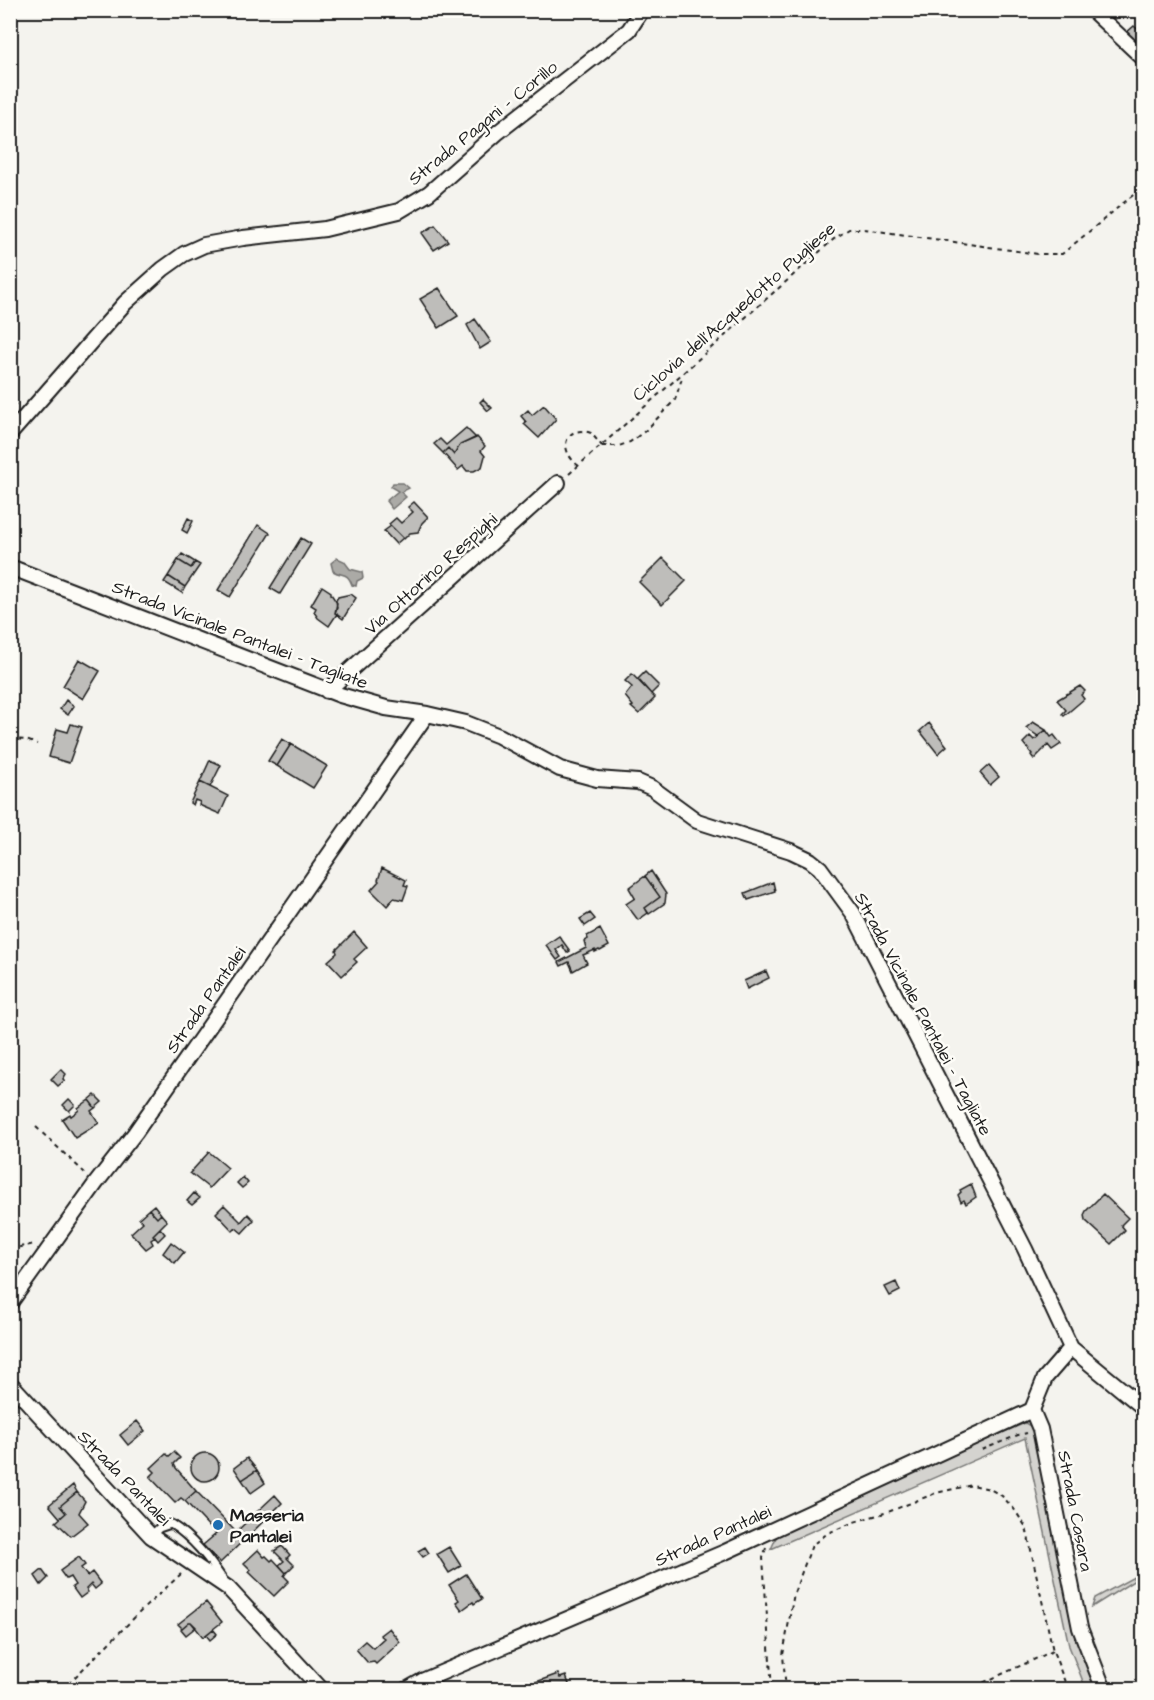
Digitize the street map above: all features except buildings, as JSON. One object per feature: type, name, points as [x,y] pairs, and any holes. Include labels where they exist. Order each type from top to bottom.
[{"type":"street","name":"Strada Pagani - Corillo","points":[[10,434],[125,303],[163,268],[184,254],[204,245],[243,238],[325,229],[399,211],[429,193],[496,134],[629,30],[642,10]]},
{"type":"street","points":[[1092,10],[1143,59]]},
{"type":"street","name":"Via Ottorino Respighi","points":[[327,691],[558,483]]},
{"type":"street","name":"Strada Vicinale Pantalei - Tagliate","points":[[10,567],[327,691],[386,708],[466,723],[499,736],[560,769],[597,779],[638,782],[652,788],[697,821],[797,853],[810,860],[820,868],[853,913],[1025,1249],[1071,1348]]},
{"type":"street","name":"Strada Pantalei","points":[[10,1303],[96,1183],[135,1133],[427,714]]},
{"type":"street","points":[[1032,1410],[1045,1378],[1071,1348],[1143,1408]]},
{"type":"street","name":"Strada Pantalei","points":[[10,1383],[150,1536],[228,1588],[322,1689]]},
{"type":"street","name":"Strada Pantalei","points":[[406,1689],[769,1532],[1032,1410]]},
{"type":"street","name":"Strada Casara","points":[[1032,1410],[1041,1429],[1080,1628],[1104,1689]]},
{"type":"lane","points":[[150,1536],[165,1525],[171,1524],[186,1535],[211,1563],[228,1588]]},
{"type":"path","name":"Ciclovia dell'Acquedotto Pugliese","points":[[558,483],[834,239],[849,230],[864,229],[1038,254],[1062,254],[1143,186]]},
{"type":"path","points":[[579,466],[568,457],[566,451],[566,444],[572,434],[578,431],[591,433],[602,446],[620,446],[630,442],[645,431],[675,400],[684,373]]},
{"type":"path","points":[[10,384],[19,422]]},
{"type":"path","points":[[10,739],[26,740],[37,744]]},
{"type":"path","points":[[36,1127],[96,1183]]},
{"type":"path","points":[[10,1249],[56,1240]]},
{"type":"path","points":[[975,1453],[1024,1432],[1030,1436]]},
{"type":"path","points":[[786,1689],[783,1655],[794,1593],[812,1545],[828,1533],[854,1522],[888,1512],[936,1493],[972,1485],[990,1489],[1002,1496],[1026,1527],[1053,1651],[1068,1689]]},
{"type":"path","points":[[769,1532],[770,1539],[763,1558],[772,1689]]},
{"type":"path","points":[[62,1689],[192,1564]]},
{"type":"path","points":[[968,1689],[1053,1651]]},
{"type":"shaded area","points":[[393,483],[403,483],[409,488],[401,492],[406,497],[392,509],[386,501],[398,491],[391,487]]},
{"type":"shaded area","points":[[337,558],[344,561],[350,569],[362,572],[363,578],[357,581],[356,586],[352,585],[346,576],[333,571],[331,563]]},
{"type":"shaded area","points":[[1025,1423],[1034,1428],[1099,1689],[1086,1689],[1069,1646],[1025,1438],[771,1549],[779,1531]]},
{"type":"shaded area","points":[[1143,1572],[1143,1575],[1092,1607],[1095,1598]]},
{"type":"place","name":"Masseria Pantalei","points":[[218,1525]]}]
